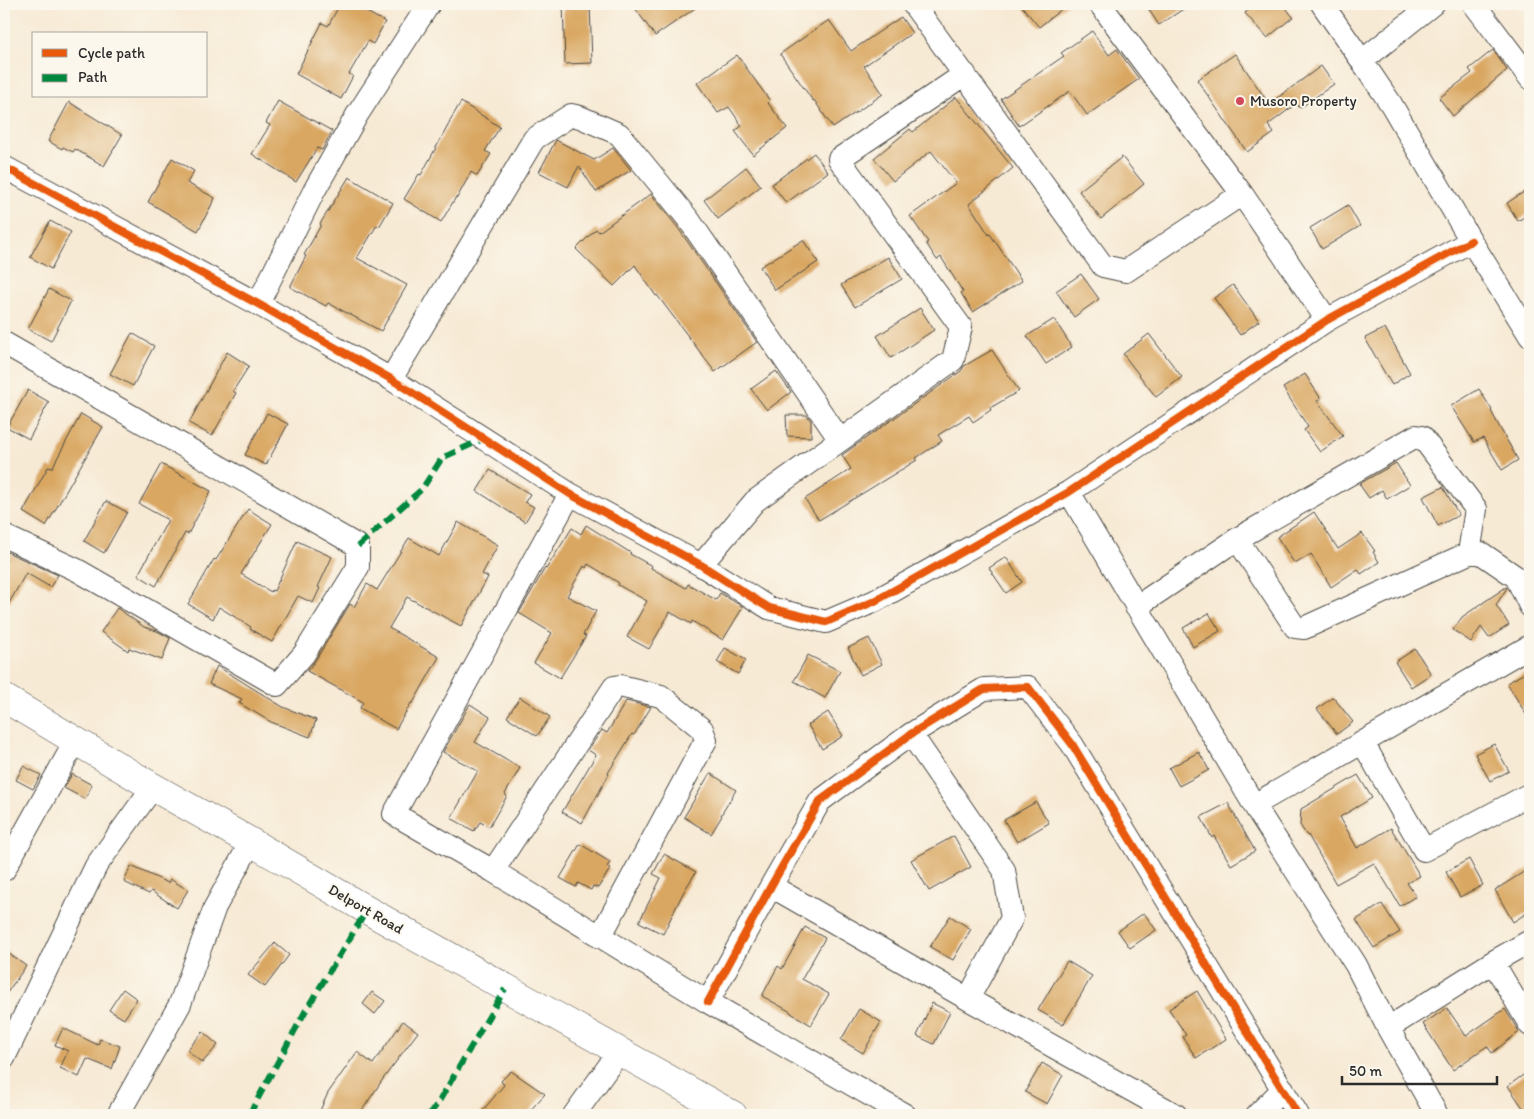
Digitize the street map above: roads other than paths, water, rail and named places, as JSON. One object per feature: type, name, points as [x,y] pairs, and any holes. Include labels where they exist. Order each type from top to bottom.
[{"type":"main road","name":"Delport Road","points":[[4,698],[153,787],[367,910],[732,1115]]},
{"type":"street","points":[[258,304],[314,191],[357,115],[429,4]]},
{"type":"street","points":[[913,4],[1103,266],[1126,271],[1242,194]]},
{"type":"street","points":[[1100,4],[1242,194],[1327,320]]},
{"type":"street","points":[[1322,4],[1391,104],[1530,336]]},
{"type":"street","points":[[1362,61],[1433,4]]},
{"type":"street","points":[[1474,4],[1530,78]]},
{"type":"street","points":[[701,565],[755,501],[953,360],[961,327],[839,159],[964,74]]},
{"type":"street","points":[[391,379],[534,139],[571,115],[580,117],[618,134],[689,220],[840,440]]},
{"type":"street","points":[[4,167],[258,304],[391,379],[570,494],[701,565],[769,608],[826,622],[876,601],[1069,492],[1327,320],[1472,241]]},
{"type":"street","points":[[4,343],[358,546],[358,567],[304,654],[277,684],[78,570],[4,536]]},
{"type":"street","points":[[1136,607],[1237,539],[1416,436],[1422,437],[1476,509],[1469,552]]},
{"type":"street","points":[[1069,492],[1254,805],[1356,965],[1388,1028],[1437,1115]]},
{"type":"street","points":[[570,494],[394,814],[493,871],[708,1002],[905,1115]]},
{"type":"street","points":[[1237,539],[1295,627],[1304,628],[1469,552],[1482,552],[1523,575],[1530,606]]},
{"type":"street","points":[[1254,805],[1530,646]]},
{"type":"street","points":[[493,871],[614,687],[620,686],[661,696],[702,729],[706,740],[600,937]]},
{"type":"street","points":[[708,1002],[770,886],[820,801],[911,734],[984,689],[1028,687],[1072,744],[1298,1115]]},
{"type":"street","points":[[911,734],[1004,870],[1012,918],[968,999]]},
{"type":"street","points":[[4,870],[76,740]]},
{"type":"street","points":[[1363,743],[1424,850],[1530,794]]},
{"type":"street","points":[[4,1058],[96,866],[153,787]]},
{"type":"street","points":[[118,1115],[180,1004],[215,907],[251,842]]},
{"type":"street","points":[[770,886],[1176,1115]]},
{"type":"street","points":[[1388,1028],[1530,941]]},
{"type":"street","points":[[1493,962],[1530,1025]]},
{"type":"street","points":[[574,1115],[619,1052]]},
{"type":"street","points":[[1257,1115],[1283,1089]]},
{"type":"place","name":"Musoro Property","points":[[1240,101]]}]
